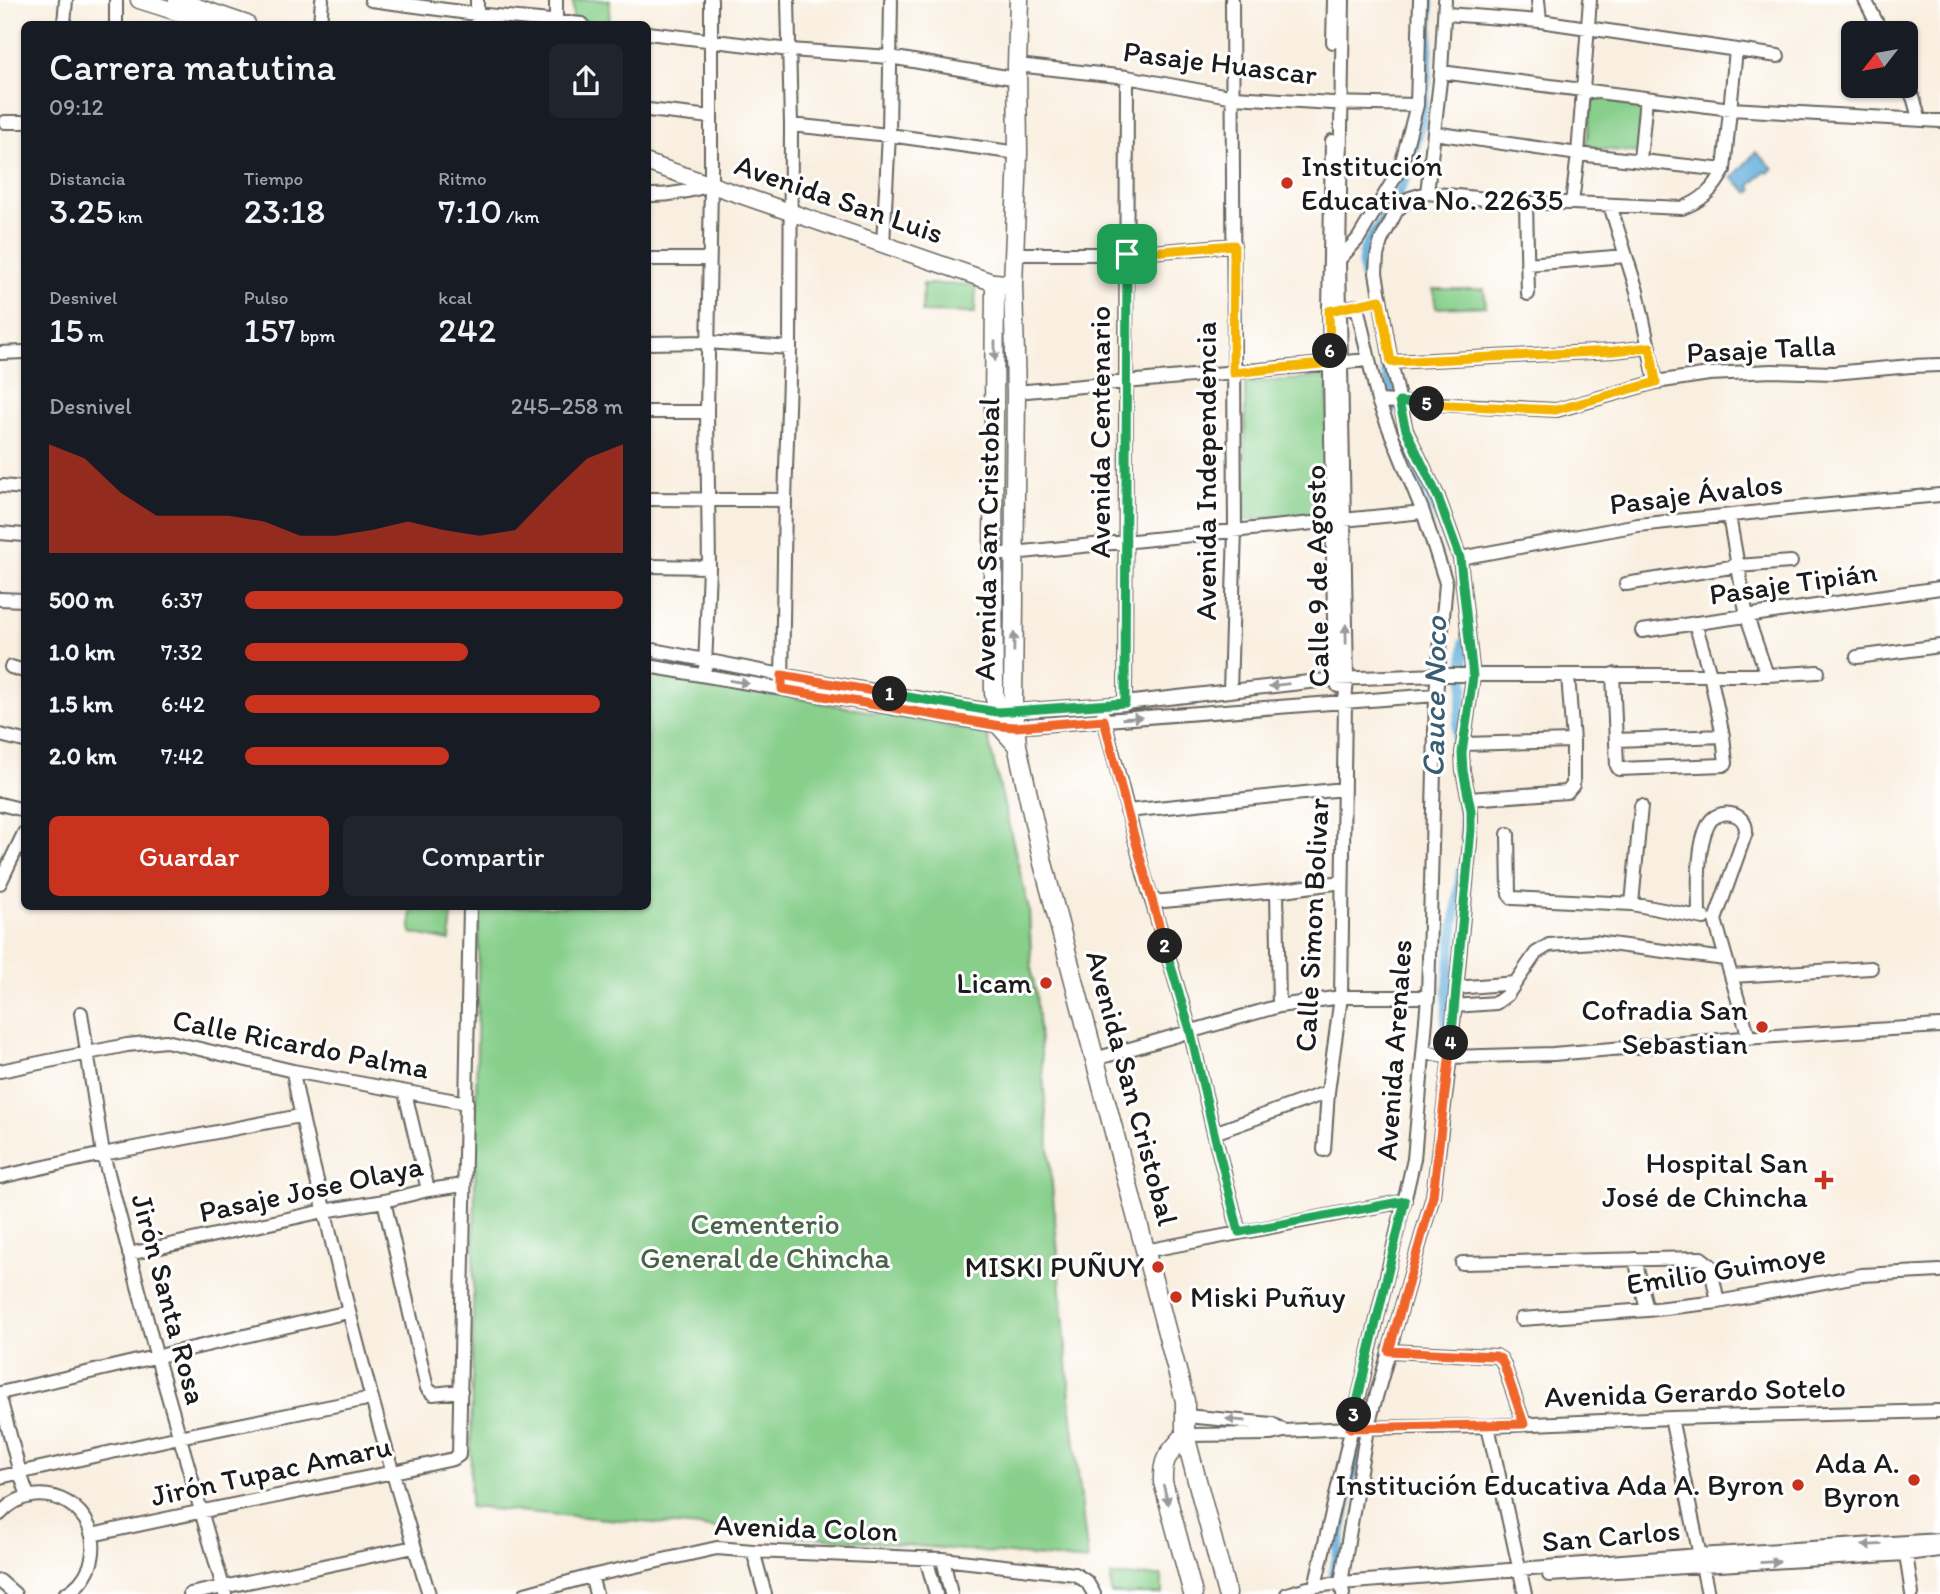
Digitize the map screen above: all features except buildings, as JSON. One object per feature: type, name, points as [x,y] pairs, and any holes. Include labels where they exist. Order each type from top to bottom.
[{"type":"highway","name":"Avenida San Cristobal","points":[[1019,0],[1013,254],[1004,284],[1016,392],[1015,552],[1000,718],[1017,745],[1043,863],[1185,1401],[1185,1435],[1227,1594]]},
{"type":"highway","points":[[1000,718],[994,693],[993,555],[995,427],[1004,284]]},
{"type":"highway","points":[[995,427],[1016,425]]},
{"type":"highway","points":[[1185,1435],[1165,1458],[1163,1482],[1193,1594]]},
{"type":"main road","points":[[139,0],[232,21]]},
{"type":"main road","points":[[173,9],[207,21]]},
{"type":"main road","name":"Avenida San Luis","points":[[651,164],[1004,284]]},
{"type":"street","points":[[64,21],[66,0]]},
{"type":"street","points":[[116,0],[116,21]]},
{"type":"street","points":[[320,21],[322,0]]},
{"type":"street","points":[[372,0],[476,19],[516,21]]},
{"type":"street","points":[[476,19],[477,0]]},
{"type":"street","points":[[556,0],[556,21]]},
{"type":"street","points":[[705,676],[709,567],[707,412],[711,0]]},
{"type":"street","points":[[782,689],[790,348],[791,125],[788,0]]},
{"type":"street","points":[[883,244],[889,135],[891,0]]},
{"type":"street","name":"Avenida Independencia","points":[[1230,691],[1235,530],[1232,0]]},
{"type":"street","name":"Calle 9 de Agosto","points":[[1334,0],[1337,520],[1341,679],[1345,702]]},
{"type":"street","name":"Calle 9 de Agosto","points":[[1336,103],[1343,0]]},
{"type":"street","points":[[1334,265],[1358,239],[1399,169],[1417,105],[1420,0]]},
{"type":"street","points":[[1445,0],[1441,72],[1427,193],[1526,203],[1682,208],[1697,202],[1717,184],[1724,170],[1736,50]]},
{"type":"street","points":[[1538,0],[1540,22]]},
{"type":"street","points":[[1572,203],[1590,0]]},
{"type":"street","points":[[1865,0],[1876,21]]},
{"type":"street","points":[[1446,14],[1540,22],[1778,56]]},
{"type":"street","name":"Pasaje Huascar","points":[[651,33],[1017,72],[1127,77],[1234,97],[1417,105]]},
{"type":"street","points":[[1441,72],[1731,109],[1940,121]]},
{"type":"street","name":"Avenida Centenario","points":[[1125,703],[1127,77]]},
{"type":"street","points":[[1640,160],[1646,98]]},
{"type":"street","points":[[1913,98],[1919,118]]},
{"type":"street","points":[[651,110],[711,117]]},
{"type":"street","points":[[5,122],[21,122]]},
{"type":"street","points":[[791,125],[889,135],[1017,153]]},
{"type":"street","points":[[1434,133],[1578,154],[1724,170]]},
{"type":"street","points":[[651,195],[680,194],[710,185]]},
{"type":"street","name":"Avenida Arenales","points":[[1315,1586],[1414,1159],[1424,1052],[1428,998],[1436,695],[1446,583],[1391,401],[1391,362],[1368,303],[1376,274],[1377,256],[1387,227],[1404,202],[1427,193]]},
{"type":"street","points":[[1526,203],[1528,295]]},
{"type":"street","points":[[1610,205],[1637,291],[1656,382]]},
{"type":"street","points":[[1013,254],[1127,254],[1234,245]]},
{"type":"street","points":[[1527,264],[1626,256]]},
{"type":"street","points":[[651,259],[709,259]]},
{"type":"street","points":[[1334,310],[1368,303],[1368,360],[1391,401]]},
{"type":"street","points":[[651,343],[708,342],[790,348]]},
{"type":"street","points":[[1391,362],[1650,347]]},
{"type":"street","points":[[0,355],[21,352]]},
{"type":"street","points":[[1016,392],[1368,360]]},
{"type":"street","name":"Pasaje Talla","points":[[1391,401],[1556,410],[1656,382],[1709,374],[1772,371],[1833,373],[1940,365]]},
{"type":"street","name":"Avenida Arenales","points":[[1342,1588],[1367,1429],[1433,1196],[1450,1057],[1471,830],[1471,810],[1463,771],[1472,677],[1460,558],[1438,497],[1391,401]]},
{"type":"street","points":[[651,412],[707,412]]},
{"type":"street","points":[[2,486],[21,488]]},
{"type":"street","name":"Pasaje Ávalos","points":[[1460,558],[1638,525],[1940,495]]},
{"type":"street","points":[[651,499],[785,500]]},
{"type":"street","points":[[993,555],[1423,512]]},
{"type":"street","points":[[1729,516],[1747,617],[1768,674]]},
{"type":"street","points":[[0,533],[21,535]]},
{"type":"street","points":[[1626,584],[1737,566],[1791,562]]},
{"type":"street","points":[[651,566],[709,567]]},
{"type":"street","name":"Pasaje Tipián","points":[[1647,631],[1940,588]]},
{"type":"street","points":[[0,599],[21,600]]},
{"type":"street","points":[[1612,674],[1617,766],[1622,770],[1723,765],[1726,760],[1723,736],[1710,674],[1695,623]]},
{"type":"street","points":[[1857,657],[1940,646]]},
{"type":"street","points":[[651,650],[1000,718],[1101,704],[1341,679],[1818,672]]},
{"type":"street","points":[[11,667],[21,670]]},
{"type":"street","points":[[651,667],[782,689],[1000,718],[1104,720],[1436,695]]},
{"type":"street","points":[[1469,799],[1567,792],[1571,789],[1573,741],[1568,675]]},
{"type":"street","name":"Calle Simon Bolivar","points":[[1324,1150],[1328,1092],[1341,997],[1345,702]]},
{"type":"street","points":[[1101,704],[1127,811],[1190,1030],[1239,1232]]},
{"type":"street","points":[[0,734],[21,740]]},
{"type":"street","points":[[1616,740],[1723,736]]},
{"type":"street","points":[[1464,744],[1573,741]]},
{"type":"street","points":[[1127,811],[1344,789]]},
{"type":"street","points":[[0,804],[21,809]]},
{"type":"street","points":[[1632,904],[1641,806]]},
{"type":"street","points":[[1699,916],[1703,838],[1712,818],[1731,814],[1744,820],[1746,832],[1715,919],[1749,1038]]},
{"type":"street","points":[[1508,834],[1509,894],[1512,898],[1632,904],[1715,919]]},
{"type":"street","points":[[1,878],[21,839]]},
{"type":"street","points":[[1152,902],[1277,891],[1342,882]]},
{"type":"street","points":[[1277,891],[1279,1006]]},
{"type":"street","points":[[384,1201],[427,1388],[433,1394],[461,1391],[470,910]]},
{"type":"street","points":[[1454,1006],[1496,1003],[1507,995],[1536,953],[1549,945],[1595,942],[1725,959]]},
{"type":"street","points":[[1732,976],[1871,968]]},
{"type":"street","points":[[1456,988],[1515,983]]},
{"type":"street","points":[[1095,1059],[1279,1006],[1341,997],[1428,998]]},
{"type":"street","name":"Jirón Santa Rosa","points":[[82,1013],[103,1154],[157,1358],[224,1591]]},
{"type":"street","points":[[1424,1052],[1450,1057],[1553,1054],[1940,1026]]},
{"type":"street","name":"Calle Ricardo Palma","points":[[0,1071],[127,1045],[166,1041],[293,1071],[467,1103]]},
{"type":"street","points":[[293,1071],[300,1116],[348,1312],[429,1594]]},
{"type":"street","points":[[1214,1133],[1328,1092]]},
{"type":"street","points":[[405,1093],[428,1190]]},
{"type":"street","points":[[0,1177],[300,1116]]},
{"type":"street","name":"Pasaje Jose Olaya","points":[[129,1254],[428,1190],[464,1185]]},
{"type":"street","points":[[1145,1251],[1405,1201]]},
{"type":"street","points":[[1462,1263],[1702,1258],[1710,1265],[1718,1302]]},
{"type":"street","points":[[1635,1259],[1647,1310]]},
{"type":"street","name":"Emilio Guimoye","points":[[1521,1319],[1718,1302],[1863,1275],[1940,1270]]},
{"type":"street","points":[[28,1496],[0,1395],[348,1312]]},
{"type":"street","points":[[1389,1351],[1496,1356],[1504,1365],[1524,1424]]},
{"type":"street","name":"Jirón Tupac Amaru","points":[[92,1535],[453,1459],[459,1455],[461,1391]]},
{"type":"street","points":[[0,1477],[372,1398]]},
{"type":"street","name":"Avenida Gerardo Sotelo","points":[[1185,1435],[1940,1411]]},
{"type":"street","name":"Avenida Gerardo Sotelo","points":[[1186,1416],[1272,1424],[1284,1431]]},
{"type":"street","points":[[1671,1418],[1707,1594]]},
{"type":"street","points":[[1488,1426],[1525,1594]]},
{"type":"street","points":[[0,1514],[9,1504],[28,1496],[48,1495],[68,1502],[83,1516],[92,1535],[93,1555],[87,1574],[74,1590],[65,1594]]},
{"type":"street","name":"San Carlos","points":[[1287,1594],[1315,1586],[1342,1588],[1940,1540]]},
{"type":"street","points":[[190,1594],[224,1591],[414,1547]]},
{"type":"street","name":"Avenida Colon","points":[[525,1594],[716,1548],[753,1552],[943,1559],[1075,1574],[1091,1588]]},
{"type":"street","name":"San Carlos","points":[[1700,1561],[1906,1554],[1940,1550]]},
{"type":"street","points":[[753,1552],[765,1594]]},
{"type":"street","points":[[1906,1554],[1912,1594]]},
{"type":"street","points":[[926,1558],[936,1594]]},
{"type":"street","points":[[943,1559],[951,1594]]},
{"type":"street","points":[[591,1576],[596,1594]]},
{"type":"street","points":[[0,1581],[15,1594]]},
{"type":"green space","points":[[573,0],[610,0],[609,21],[573,20]]},
{"type":"green space","points":[[1593,93],[1644,100],[1638,153],[1586,147]]},
{"type":"green space","points":[[923,284],[976,285],[975,313],[922,312]]},
{"type":"green space","points":[[1433,289],[1484,289],[1486,306],[1436,308]]},
{"type":"green space","points":[[1328,377],[1326,513],[1245,520],[1245,383]]},
{"type":"green space","name":"Cementerio General de Chincha","points":[[651,672],[987,733],[1029,910],[1032,976],[1036,994],[1071,1409],[1088,1561],[470,1507],[479,910],[651,910]]},
{"type":"green space","points":[[411,910],[452,910],[450,941],[411,933]]},
{"type":"green space","points":[[1111,1576],[1162,1576],[1162,1594],[1111,1594]]},
{"type":"water","points":[[1756,152],[1773,168],[1768,173],[1765,171],[1750,186],[1753,190],[1749,193],[1732,178]]},
{"type":"waterway","name":"Cauce Noco","points":[[1395,408],[1364,274],[1363,258],[1367,243],[1402,186],[1414,153],[1426,88],[1429,0]]},
{"type":"waterway","name":"Cauce Noco","points":[[1412,456],[1453,555]]},
{"type":"waterway","name":"Cauce Noco","points":[[1464,642],[1464,687],[1457,728],[1455,770],[1464,816],[1465,839]]},
{"type":"waterway","name":"Cauce Noco","points":[[1445,1045],[1449,970],[1461,871]]},
{"type":"waterway","name":"Cauce Noco","points":[[1333,1579],[1363,1427]]},
{"type":"place","name":"Institución Educativa No. 22635","points":[[1287,183]]},
{"type":"place","name":"Licam","points":[[1046,983]]},
{"type":"place","name":"Cofradia San Sebastian","points":[[1762,1027]]},
{"type":"place","name":"Hospital San José de Chincha","points":[[1824,1180]]},
{"type":"place","name":"MISKI PUÑUY","points":[[1158,1267]]},
{"type":"place","name":"Miski Puñuy","points":[[1176,1297]]},
{"type":"place","name":"Ada A. Byron","points":[[1914,1480]]},
{"type":"place","name":"Institución Educativa Ada A. Byron","points":[[1798,1485]]},
{"type":"route","points":[[1234,245],[1233,373],[1330,363],[1329,311],[1380,300],[1391,362],[1650,347],[1656,382],[1556,410],[1399,402],[1406,430],[1438,497],[1460,558],[1473,677],[1462,753],[1471,810],[1471,830],[1450,1057],[1433,1196],[1389,1351],[1496,1356],[1504,1365],[1524,1424],[1350,1428],[1405,1201],[1239,1232],[1190,1030],[1144,874],[1104,720],[1000,726],[782,689],[782,675],[997,712],[1125,703],[1127,254],[1234,245]]}]
